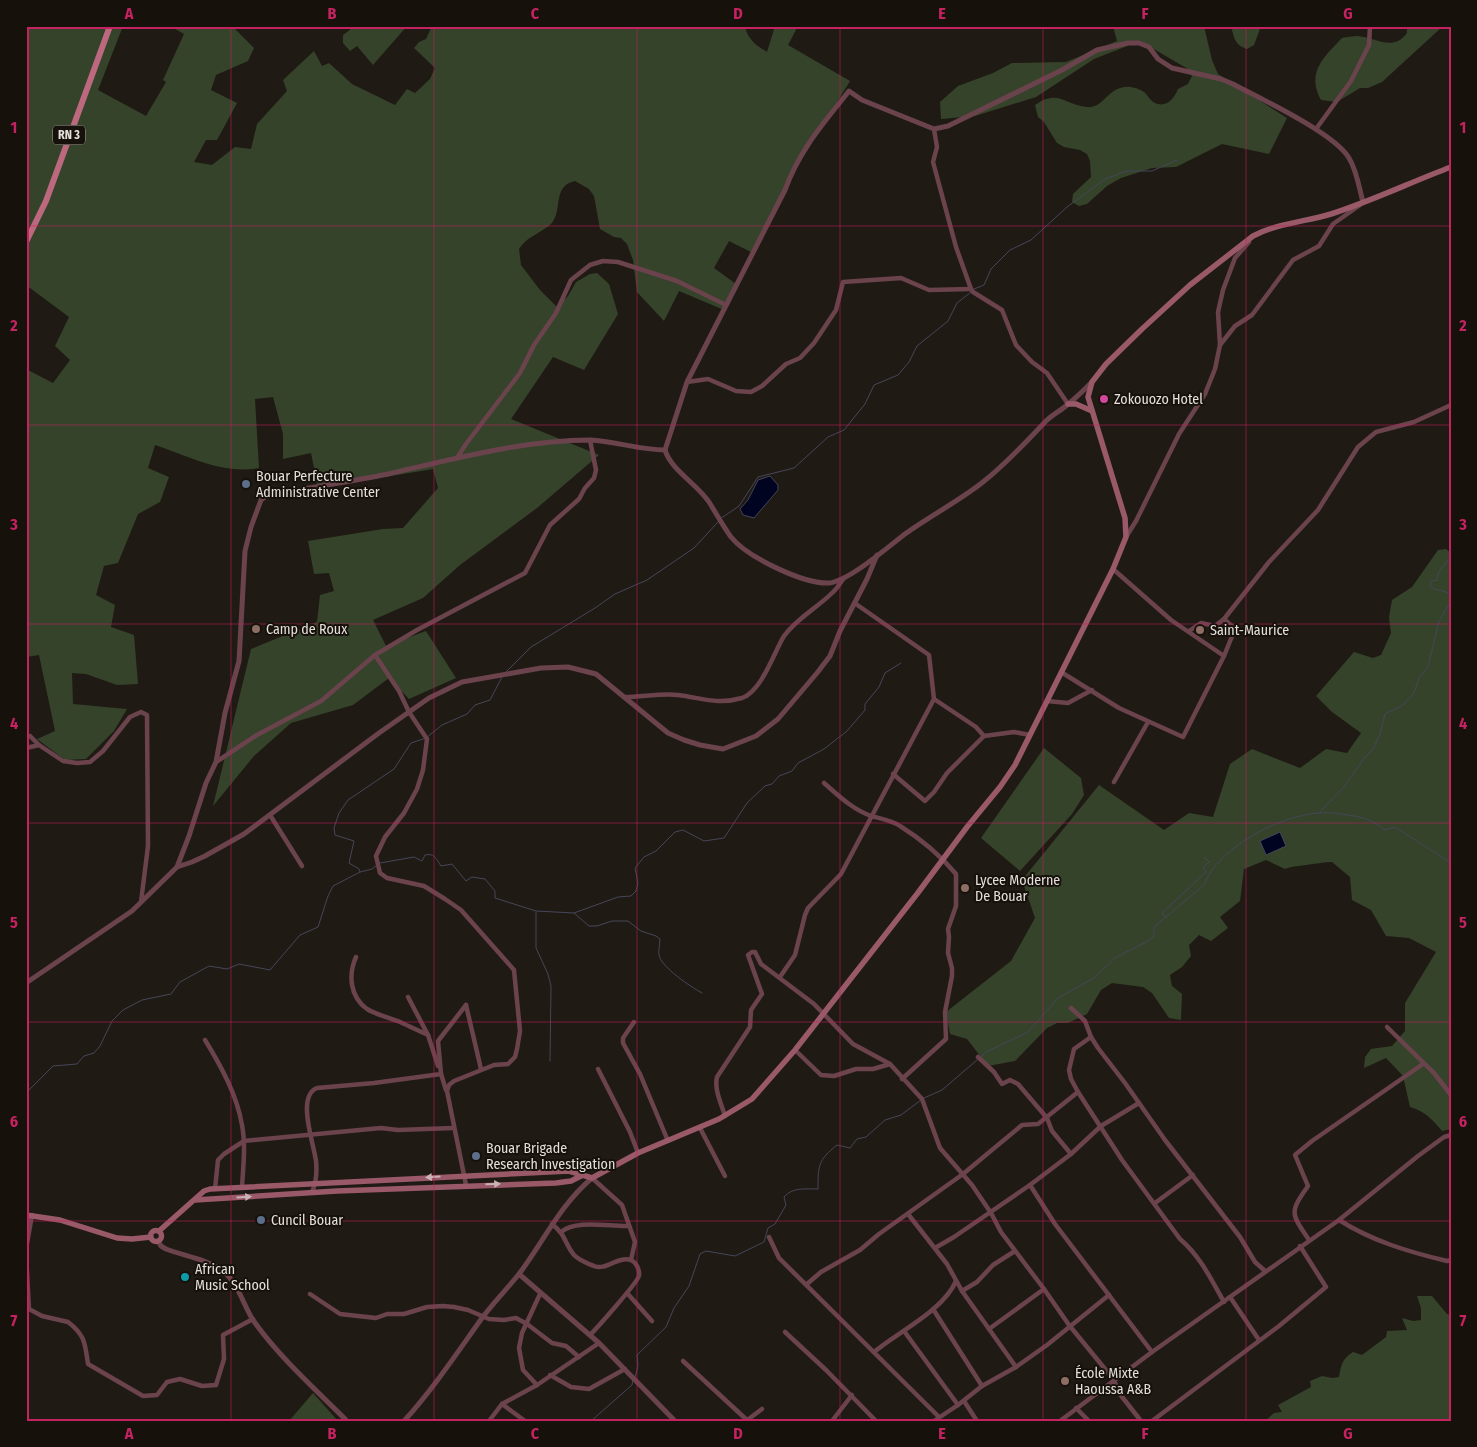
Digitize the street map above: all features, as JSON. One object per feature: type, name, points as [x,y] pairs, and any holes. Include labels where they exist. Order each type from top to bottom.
[{"type":"main road","name":"RN 3","points":[[26,242],[46,201],[110,26]]},
{"type":"main road","points":[[151,1237],[154,1231],[159,1231],[204,1191],[215,1189],[569,1171],[592,1178],[638,1153],[725,1116],[752,1099],[824,1014],[967,827],[1000,787],[1030,736],[1113,569],[1126,537],[1125,518],[1088,397],[1092,382],[1106,364],[1176,298],[1253,236],[1272,227],[1330,214],[1451,166]]},
{"type":"main road","points":[[1068,404],[1076,404],[1092,411]]},
{"type":"main road","points":[[513,1174],[513,1183]]},
{"type":"main road","points":[[195,1200],[312,1192],[513,1183],[541,1184],[571,1181],[583,1176]]},
{"type":"main road","points":[[268,1186],[269,1195]]},
{"type":"main road","points":[[29,1215],[60,1220],[117,1238],[151,1237],[158,1241],[161,1235],[159,1231]]},
{"type":"street","points":[[1316,130],[1351,80],[1369,45],[1370,26]]},
{"type":"street","points":[[844,578],[828,583],[806,579],[784,572],[749,554],[732,538],[707,499],[673,464],[665,450],[687,382],[806,145],[849,91],[862,100],[934,129],[957,121],[1062,70],[1097,50],[1128,43],[1139,43],[1149,47],[1158,58],[1172,68],[1221,79],[1233,84],[1316,130],[1343,150],[1349,159],[1355,172],[1363,202],[1333,224],[1320,246],[1293,260],[1252,315],[1235,326],[1220,346]]},
{"type":"street","points":[[934,129],[937,147],[933,162],[956,248],[971,289],[1002,310],[1016,345],[1032,362],[1047,373],[1068,404]]},
{"type":"street","points":[[1126,537],[1136,521],[1179,434],[1205,394],[1215,369],[1220,346],[1218,312],[1223,290],[1235,258],[1253,236]]},
{"type":"street","points":[[457,458],[520,373],[534,346],[556,313],[571,280],[590,265],[603,260],[618,262],[677,281],[726,306]]},
{"type":"street","points":[[687,382],[708,379],[736,391],[751,392],[762,386],[786,364],[800,358],[814,344],[836,310],[843,282],[901,278],[929,290],[971,289]]},
{"type":"street","points":[[625,697],[677,694],[701,700],[722,702],[744,697],[751,692],[768,669],[784,636],[797,621],[832,593],[844,578],[924,520],[965,496],[984,481],[1048,420],[1092,382]]},
{"type":"street","points":[[1189,631],[1200,623],[1215,626],[1224,619],[1269,562],[1318,510],[1358,447],[1376,432],[1414,422],[1451,406]]},
{"type":"street","points":[[26,983],[132,911],[177,866],[206,783],[216,762],[225,713],[239,661],[245,551],[261,500],[266,496],[376,476],[520,446],[590,440],[648,450],[665,450]]},
{"type":"street","points":[[216,762],[257,735],[321,701],[375,655],[417,630],[525,573],[550,525],[579,499],[585,488],[594,478],[596,470],[590,440]]},
{"type":"street","points":[[177,866],[192,862],[226,845],[259,824],[429,698],[462,682],[554,667],[568,667],[596,674],[674,736],[715,748],[722,749],[734,746],[756,736],[769,727],[830,656],[848,616],[856,604],[877,555]]},
{"type":"street","points":[[1113,569],[1171,620],[1224,656]]},
{"type":"street","points":[[780,977],[795,955],[808,908],[841,874],[934,699],[929,655],[856,604]]},
{"type":"street","points":[[1061,672],[1119,708],[1184,737],[1224,656],[1234,629],[1224,619]]},
{"type":"street","points":[[375,655],[427,739],[423,770],[417,789],[404,813],[385,837],[376,856],[380,873],[387,878],[424,886],[461,910],[514,970],[520,1032],[515,1057],[508,1064],[494,1065],[481,1069],[454,1081],[449,1085],[447,1091]]},
{"type":"street","points":[[1047,701],[1068,703],[1092,690]]},
{"type":"street","points":[[934,699],[976,727],[984,736]]},
{"type":"street","points":[[30,736],[39,745],[62,761],[90,762],[103,750],[130,717],[141,712],[147,716],[148,846],[141,902]]},
{"type":"street","points":[[1114,782],[1148,722]]},
{"type":"street","points":[[893,774],[925,801],[934,792],[947,773],[984,736],[1014,732],[1030,736]]},
{"type":"street","points":[[26,748],[39,745]]},
{"type":"street","points":[[824,783],[850,806],[871,816],[887,819],[900,826],[943,859],[956,874],[956,906],[948,930],[948,953],[952,976],[945,1012],[946,1039],[902,1079]]},
{"type":"street","points":[[270,815],[302,866]]},
{"type":"street","points":[[725,1116],[716,1082],[717,1077],[750,1027],[750,1010],[762,994],[748,955],[755,952],[761,964],[814,1004],[853,1044],[890,1064],[922,1099],[940,1148],[963,1174],[991,1213],[1001,1232],[1044,1288],[1069,1325],[1114,1380],[1120,1393],[1141,1421]]},
{"type":"street","points":[[356,957],[351,967],[350,977],[359,1002],[368,1010],[428,1035]]},
{"type":"street","points":[[408,997],[428,1035],[447,1091],[466,1185]]},
{"type":"street","points":[[441,1074],[438,1041],[466,1005],[481,1069]]},
{"type":"street","points":[[1070,1008],[1085,1021],[1091,1037],[1098,1048],[1165,1140],[1240,1237],[1255,1262],[1265,1271]]},
{"type":"street","points":[[634,1022],[623,1038],[623,1043],[640,1074],[668,1141]]},
{"type":"street","points":[[1387,1027],[1434,1073],[1451,1095]]},
{"type":"street","points":[[1091,1037],[1074,1049],[1069,1070],[1071,1079],[1122,1160],[1180,1239],[1189,1246],[1204,1265],[1224,1302]]},
{"type":"street","points":[[205,1040],[233,1092],[242,1125],[244,1142],[242,1188]]},
{"type":"street","points":[[795,1050],[821,1075],[834,1076],[856,1069],[873,1069],[890,1064]]},
{"type":"street","points":[[978,1057],[994,1072],[1002,1084],[1010,1080],[1018,1084],[1038,1110],[1047,1118],[1052,1131],[1071,1154]]},
{"type":"street","points":[[1309,1240],[1294,1217],[1295,1205],[1308,1186],[1295,1154],[1423,1064]]},
{"type":"street","points":[[598,1069],[630,1132],[638,1153]]},
{"type":"street","points":[[312,1192],[315,1184],[316,1163],[306,1116],[309,1095],[312,1090],[441,1074]]},
{"type":"street","points":[[807,1284],[821,1272],[860,1250],[879,1234],[963,1174],[1022,1125],[1038,1124],[1078,1092]]},
{"type":"street","points":[[935,1248],[991,1213],[1071,1154],[1101,1126],[1139,1103]]},
{"type":"street","points":[[215,1189],[218,1160],[224,1154],[244,1142],[380,1128],[398,1130],[453,1128]]},
{"type":"street","points":[[700,1128],[725,1176]]},
{"type":"street","points":[[1060,1421],[1152,1352],[1339,1220],[1418,1156],[1444,1137],[1451,1135]]},
{"type":"street","points":[[1155,1203],[1193,1175]]},
{"type":"street","points":[[404,1421],[483,1317],[519,1274],[552,1224],[584,1184],[592,1178],[622,1205],[635,1242],[631,1260]]},
{"type":"street","points":[[1030,1185],[1055,1224],[1152,1352]]},
{"type":"street","points":[[908,1214],[947,1264],[962,1291],[1016,1367]]},
{"type":"street","points":[[26,1249],[29,1215]]},
{"type":"street","points":[[1339,1220],[1370,1237],[1419,1254],[1447,1261],[1451,1260]]},
{"type":"street","points":[[552,1224],[562,1232],[574,1256],[595,1267],[604,1267],[621,1260],[631,1260],[638,1268],[639,1277],[590,1335]]},
{"type":"street","points":[[562,1232],[566,1228],[576,1225],[629,1226]]},
{"type":"street","points":[[769,1237],[779,1258],[939,1418]]},
{"type":"street","points":[[158,1241],[166,1249],[212,1265],[225,1272],[235,1285],[253,1319],[300,1374],[347,1421]]},
{"type":"street","points":[[1152,1421],[1326,1287],[1300,1246]]},
{"type":"street","points":[[962,1291],[977,1282],[993,1265],[1016,1251]]},
{"type":"street","points":[[26,1254],[29,1308],[42,1316],[68,1322],[80,1332],[85,1341],[88,1364],[143,1396],[157,1395],[167,1382],[180,1379],[202,1386],[216,1385],[224,1359],[223,1335],[253,1319]]},
{"type":"street","points":[[519,1274],[599,1343],[625,1368],[630,1377],[675,1421]]},
{"type":"street","points":[[874,1352],[944,1300],[953,1289],[956,1281]]},
{"type":"street","points":[[989,1329],[1044,1288]]},
{"type":"street","points":[[627,1292],[652,1321]]},
{"type":"street","points":[[310,1294],[340,1314],[376,1318],[387,1314],[404,1314],[443,1306],[468,1310],[489,1319],[504,1320],[516,1318],[528,1324],[552,1343],[566,1346],[579,1357]]},
{"type":"street","points":[[537,1385],[523,1370],[519,1348],[522,1333],[528,1324],[540,1294]]},
{"type":"street","points":[[934,1421],[964,1401],[982,1386],[1016,1367],[1047,1345],[1069,1325],[1109,1295]]},
{"type":"street","points":[[1230,1297],[1259,1340]]},
{"type":"street","points":[[933,1309],[982,1386]]},
{"type":"street","points":[[904,1331],[958,1405]]},
{"type":"street","points":[[785,1332],[876,1421]]},
{"type":"street","points":[[489,1421],[502,1404],[537,1385],[599,1343]]},
{"type":"street","points":[[683,1362],[747,1420],[762,1409]]},
{"type":"street","points":[[550,1375],[571,1387],[589,1389],[625,1368]]},
{"type":"street","points":[[832,1421],[852,1396]]},
{"type":"street","points":[[964,1401],[977,1421]]},
{"type":"street","points":[[502,1404],[525,1421]]},
{"type":"street","points":[[1076,1408],[1089,1421]]},
{"type":"green space","points":[[26,26],[123,26],[98,90],[146,116],[166,82],[163,80],[184,34],[170,26],[232,26],[254,48],[248,61],[216,75],[211,90],[237,103],[217,140],[206,140],[194,162],[212,165],[235,147],[251,149],[257,124],[287,91],[283,80],[314,51],[322,66],[329,63],[352,84],[395,105],[407,89],[415,93],[430,79],[435,68],[414,48],[419,42],[426,39],[432,26],[745,26],[750,38],[756,45],[767,52],[775,26],[798,26],[788,45],[850,81],[799,164],[753,253],[729,241],[714,268],[736,284],[724,310],[679,291],[664,321],[637,292],[633,260],[627,244],[621,238],[614,237],[600,229],[594,196],[589,189],[575,181],[563,188],[554,220],[550,225],[525,241],[519,249],[521,265],[540,290],[557,307],[568,296],[576,282],[590,274],[597,273],[609,284],[618,314],[584,370],[553,357],[511,419],[599,455],[537,508],[460,565],[423,598],[373,620],[386,646],[426,631],[456,678],[409,699],[389,678],[353,705],[291,723],[254,756],[213,806],[251,649],[317,622],[320,595],[334,591],[329,573],[314,574],[308,541],[383,529],[403,528],[438,488],[433,469],[318,488],[311,453],[283,459],[283,434],[273,397],[255,399],[259,468],[232,469],[219,467],[155,445],[148,468],[169,477],[160,502],[138,514],[118,563],[104,566],[96,595],[115,605],[111,627],[134,635],[138,684],[117,685],[86,674],[72,673],[73,704],[127,709],[114,731],[86,759],[65,760],[37,739],[55,731],[39,655],[26,657],[26,369],[53,383],[70,360],[55,346],[69,317],[26,285]]},
{"type":"green space","points":[[355,26],[407,26],[373,65],[357,46],[350,51],[343,43],[343,35]]},
{"type":"green space","points":[[1113,26],[1204,26],[1212,60],[1218,74],[1287,118],[1269,154],[1222,144],[1176,167],[1152,168],[1121,178],[1107,186],[1087,204],[1079,206],[1072,202],[1073,194],[1091,177],[1090,161],[1087,154],[1080,150],[1064,147],[1057,143],[1044,122],[1038,117],[1035,105],[1043,100],[1055,98],[1092,107],[1113,91],[1127,87],[1142,91],[1155,103],[1163,104],[1169,102],[1178,89],[1188,84],[1192,76],[1188,69],[1140,41],[1094,59],[1036,97],[975,116],[941,119],[940,102],[958,86],[993,73],[1012,63],[1066,62],[1117,41]]},
{"type":"green space","points":[[1231,26],[1261,26],[1254,45],[1247,49],[1236,40]]},
{"type":"green space","points":[[1407,26],[1443,26],[1382,82],[1368,88],[1360,88],[1337,102],[1321,100],[1315,81],[1316,73],[1323,59],[1342,38],[1358,36],[1390,43],[1396,42],[1407,33]]},
{"type":"green space","points":[[1446,549],[1451,553],[1451,1129],[1442,1131],[1428,1116],[1410,1107],[1403,1076],[1386,1058],[1364,1068],[1365,1057],[1371,1049],[1392,1046],[1405,1031],[1405,1003],[1436,952],[1409,938],[1386,936],[1371,910],[1352,900],[1350,877],[1332,862],[1285,869],[1266,860],[1244,869],[1240,901],[1220,917],[1228,928],[1211,941],[1199,935],[1189,945],[1191,956],[1182,967],[1170,975],[1172,986],[1182,994],[1181,1020],[1169,1018],[1152,993],[1143,987],[1112,983],[1101,990],[1087,1014],[1068,1023],[1057,1023],[1047,1028],[1015,1061],[988,1066],[967,1039],[950,1034],[946,1012],[1011,961],[1035,918],[1022,880],[1099,785],[1164,830],[1189,813],[1213,817],[1230,764],[1252,749],[1300,768],[1326,749],[1347,753],[1361,733],[1332,712],[1316,696],[1354,652],[1373,658],[1381,655],[1391,633],[1389,617],[1392,600],[1412,587],[1438,550]]},
{"type":"green space","points":[[1044,748],[1081,778],[1084,795],[1072,814],[1020,871],[981,838]]},
{"type":"green space","points":[[1417,1296],[1432,1296],[1447,1314],[1451,1315],[1451,1421],[1265,1421],[1274,1413],[1282,1412],[1278,1405],[1311,1387],[1310,1381],[1322,1376],[1339,1377],[1340,1369],[1346,1357],[1353,1352],[1362,1355],[1386,1337],[1387,1331],[1407,1330],[1402,1318],[1413,1321],[1421,1320],[1421,1308]]},
{"type":"green space","points":[[313,1393],[338,1421],[289,1421]]},
{"type":"water","points":[[770,476],[778,485],[778,490],[754,518],[743,515],[740,509],[748,500],[758,480]]},
{"type":"water","points":[[1280,832],[1286,846],[1266,855],[1260,841]]},
{"type":"waterway","points":[[974,289],[984,285],[991,269],[1010,250],[1031,240],[1067,207],[1105,179],[1127,171],[1152,171],[1177,160]]},
{"type":"waterway","points":[[720,519],[739,506],[758,477],[794,468],[828,437],[844,430],[865,404],[874,385],[898,375],[909,362],[917,346],[948,321],[957,303],[971,292]]},
{"type":"waterway","points":[[506,672],[531,647],[615,594],[647,580],[694,548],[718,522]]},
{"type":"waterway","points":[[1451,557],[1439,571],[1437,580],[1431,581],[1430,586],[1451,595]]},
{"type":"waterway","points":[[1320,812],[1344,787],[1365,757],[1373,749],[1380,734],[1385,714],[1403,705],[1414,693],[1419,678],[1428,667],[1439,621],[1451,601]]},
{"type":"waterway","points":[[380,863],[414,857],[422,861],[425,855],[433,855],[441,866],[452,864],[466,881],[472,877],[485,879],[495,891],[495,898],[536,911],[574,913],[618,897],[631,896],[636,891],[638,883],[635,868],[644,857],[656,851],[675,832],[683,830],[704,841],[724,838],[747,803],[765,786],[772,784],[779,776],[792,771],[798,763],[824,749],[847,731],[865,710],[865,704],[879,687],[885,673],[901,663]]},
{"type":"waterway","points":[[360,872],[359,869],[349,863],[354,841],[335,835],[334,828],[339,813],[348,800],[394,769],[411,743],[426,738],[442,725],[467,714],[475,705],[490,700],[502,677]]},
{"type":"waterway","points":[[981,1057],[986,1052],[1028,1032],[1058,998],[1094,978],[1115,958],[1148,941],[1154,936],[1154,927],[1204,885],[1211,871],[1223,858],[1252,836],[1270,827],[1304,815],[1319,813],[1354,816],[1370,821],[1385,830],[1395,827],[1451,863]]},
{"type":"waterway","points":[[1166,918],[1162,913],[1206,872],[1203,868],[1209,862],[1204,857]]},
{"type":"waterway","points":[[26,1093],[53,1066],[77,1064],[84,1056],[94,1053],[100,1046],[112,1021],[123,1010],[142,1000],[171,994],[180,982],[209,966],[227,969],[239,964],[270,970],[300,935],[318,927],[333,886],[377,865]]},
{"type":"waterway","points":[[536,912],[536,948],[548,974],[551,986],[550,1061]]},
{"type":"waterway","points":[[574,913],[589,926],[597,926],[612,921],[628,921],[641,931],[656,936],[660,939],[659,955],[665,965],[684,982],[702,993]]},
{"type":"waterway","points":[[924,1098],[942,1090],[977,1060]]},
{"type":"waterway","points":[[635,1377],[638,1366],[637,1355],[666,1327],[674,1308],[689,1286],[700,1254],[706,1251],[735,1256],[764,1242],[768,1228],[775,1224],[786,1205],[784,1197],[787,1194],[799,1189],[818,1189],[820,1164],[831,1150],[837,1145],[850,1148],[857,1139],[866,1137],[885,1120],[901,1115],[921,1100]]},
{"type":"waterway","points":[[591,1421],[632,1385],[633,1380]]},
{"type":"place","name":"Zokouozo Hotel","points":[[1104,399]]},
{"type":"place","name":"Bouar Perfecture Administrative Center","points":[[246,484]]},
{"type":"place","name":"Camp de Roux","points":[[256,629]]},
{"type":"place","name":"Saint-Maurice","points":[[1200,630]]},
{"type":"place","name":"Lycee Moderne De Bouar","points":[[965,888]]},
{"type":"place","name":"Bouar Brigade Research Investigation","points":[[476,1156]]},
{"type":"place","name":"Cuncil Bouar","points":[[261,1220]]},
{"type":"place","name":"African Music School","points":[[185,1277]]},
{"type":"place","name":"École Mixte Haoussa A&B","points":[[1065,1381]]}]
